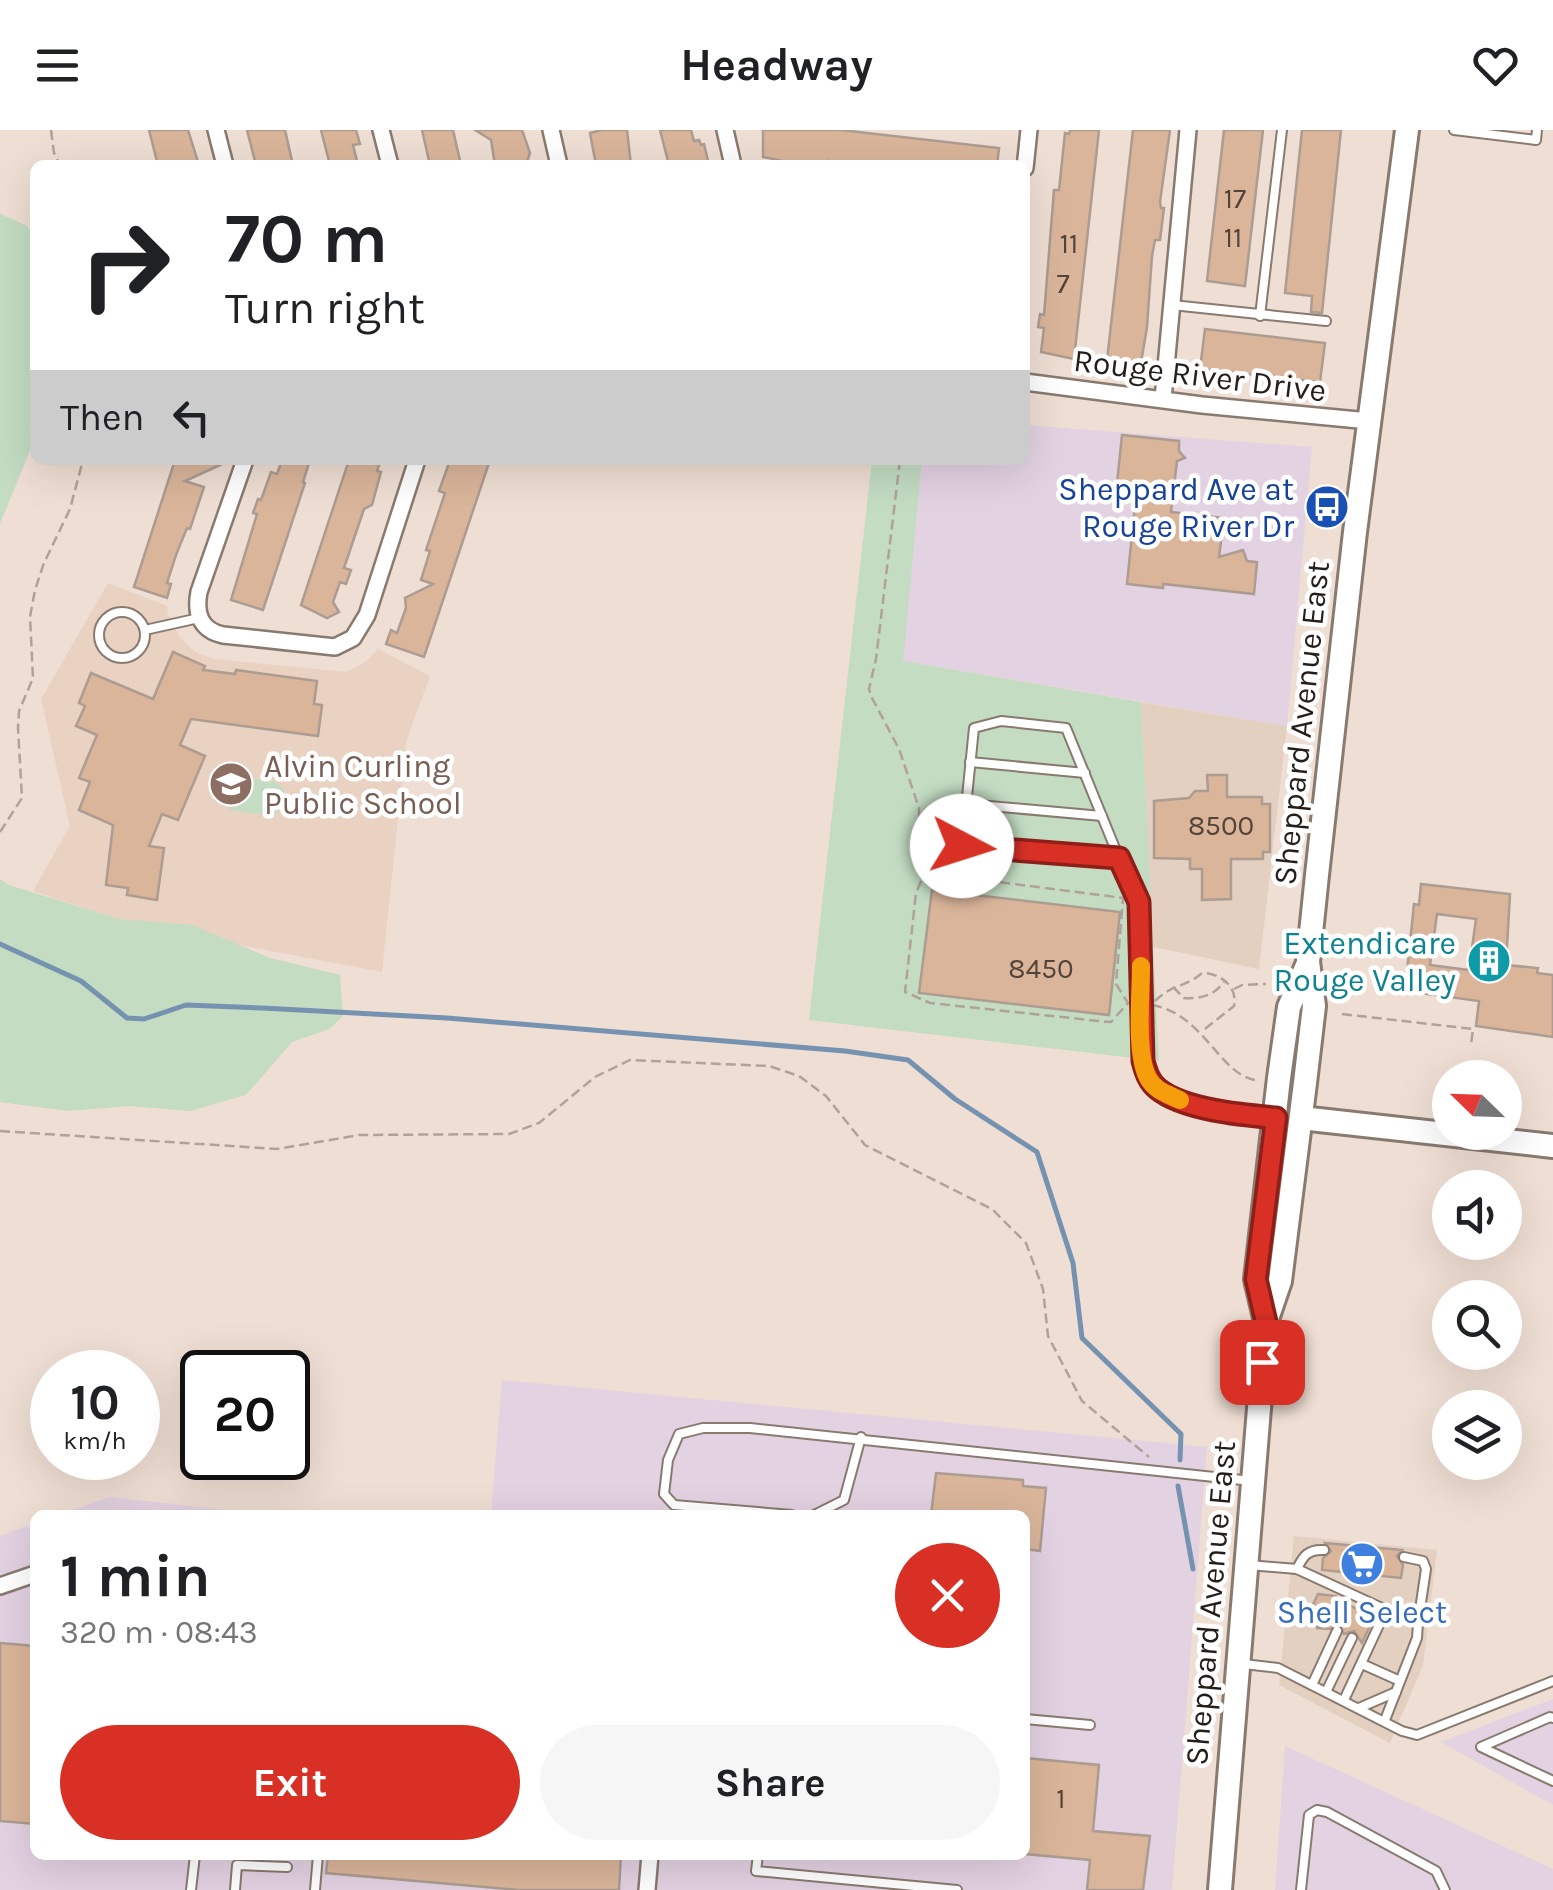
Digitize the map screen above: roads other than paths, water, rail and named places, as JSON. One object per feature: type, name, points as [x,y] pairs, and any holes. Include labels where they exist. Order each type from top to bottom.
[{"type":"main road","name":"Sheppard Avenue East","points":[[1220,1890],[1266,1322],[1280,1281],[1301,1118],[1314,1006],[1308,962],[1368,420],[1407,130]]},
{"type":"main road","name":"Sheppard Avenue East","points":[[1266,1322],[1256,1279],[1288,1007],[1308,962]]},
{"type":"main road","points":[[1301,1118],[1553,1146]]},
{"type":"street","points":[[216,130],[224,160]]},
{"type":"street","points":[[381,130],[389,160]]},
{"type":"street","points":[[551,130],[559,160]]},
{"type":"street","points":[[725,130],[732,160]]},
{"type":"street","points":[[1026,160],[1029,130]]},
{"type":"street","points":[[1163,399],[1188,130]]},
{"type":"street","name":"Rouge River Drive","points":[[1030,383],[1368,420]]},
{"type":"street","points":[[242,465],[199,592],[199,618],[214,633],[223,635],[335,647],[353,638],[366,615],[415,465]]},
{"type":"street","points":[[0,1586],[30,1576]]},
{"type":"street","points":[[647,1890],[650,1860]]},
{"type":"lane","points":[[1260,316],[1282,130]]},
{"type":"lane","points":[[1454,130],[1536,140],[1537,130]]},
{"type":"lane","points":[[1172,305],[1326,321]]},
{"type":"lane","points":[[128,612],[136,616],[145,630],[145,641],[134,656],[115,658],[101,645],[100,627],[112,614],[128,612]]},
{"type":"lane","points":[[145,630],[199,618]]},
{"type":"lane","points":[[1119,858],[962,846],[974,728],[1001,722],[1066,728],[1139,902],[1143,1061],[1148,1078],[1159,1090],[1225,1113],[1301,1118]]},
{"type":"lane","points":[[970,762],[1086,774]]},
{"type":"lane","points":[[967,804],[1102,816]]},
{"type":"lane","points":[[733,1510],[674,1505],[664,1494],[668,1460],[679,1434],[703,1428],[750,1428],[861,1437],[1252,1481]]},
{"type":"lane","points":[[824,1510],[844,1500],[861,1437]]},
{"type":"lane","points":[[1297,1569],[1302,1556],[1311,1550],[1324,1550]]},
{"type":"lane","points":[[1384,1720],[1417,1638],[1426,1569],[1423,1561],[1404,1557]]},
{"type":"lane","points":[[1246,1565],[1297,1569],[1418,1623]]},
{"type":"lane","points":[[1350,1605],[1355,1596]]},
{"type":"lane","points":[[1364,1612],[1369,1602]]},
{"type":"lane","points":[[1344,1700],[1386,1610]]},
{"type":"lane","points":[[1312,1684],[1337,1631]]},
{"type":"lane","points":[[1326,1692],[1352,1638]]},
{"type":"lane","points":[[1237,1663],[1278,1668],[1417,1735],[1553,1680]]},
{"type":"lane","points":[[1362,1664],[1400,1681]]},
{"type":"lane","points":[[1359,1708],[1396,1692]]},
{"type":"lane","points":[[1553,1718],[1481,1746],[1553,1780]]},
{"type":"lane","points":[[1030,1720],[1090,1725]]},
{"type":"lane","points":[[1300,1890],[1310,1815],[1317,1810],[1436,1871],[1445,1890]]},
{"type":"lane","points":[[192,1890],[195,1860]]},
{"type":"lane","points":[[314,1890],[317,1860]]},
{"type":"lane","points":[[757,1860],[756,1871],[957,1890]]},
{"type":"lane","points":[[235,1890],[237,1865],[287,1867]]},
{"type":"waterway","points":[[0,944],[81,981],[127,1018],[144,1019],[186,1005],[262,1008],[447,1018],[845,1051],[908,1060],[955,1099],[1037,1152],[1073,1263],[1082,1338],[1181,1434],[1180,1460]]},
{"type":"waterway","points":[[1178,1486],[1193,1569]]},
{"type":"place","name":"Sheppard Ave at Rouge River Dr","points":[[1327,507]]},
{"type":"place","name":"Alvin Curling Public School","points":[[231,784]]},
{"type":"place","name":"Extendicare Rouge Valley","points":[[1489,961]]},
{"type":"place","name":"Shell Select","points":[[1362,1564]]}]
